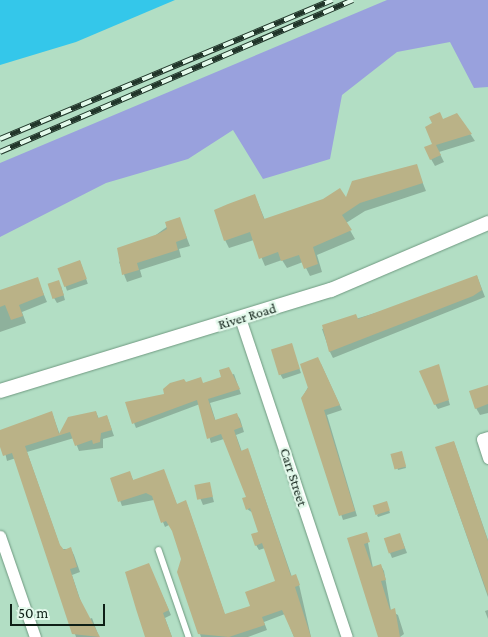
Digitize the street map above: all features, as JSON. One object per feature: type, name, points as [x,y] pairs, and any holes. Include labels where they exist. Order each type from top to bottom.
[{"type":"street","name":"River Road","points":[[0,391],[240,318],[363,278],[488,223]]},
{"type":"street","name":"Carr Street","points":[[240,318],[347,637]]},
{"type":"street","points":[[485,438],[488,458]]},
{"type":"street","points":[[0,536],[35,637]]},
{"type":"lane","points":[[159,550],[189,637]]},
{"type":"shaded area","points":[[0,0],[175,0],[76,42],[0,65]]},
{"type":"shaded area","points":[[387,0],[488,0],[488,87],[474,88],[450,42],[397,52],[342,95],[330,159],[263,179],[233,130],[188,159],[106,183],[0,237],[0,163]]},
{"type":"building","points":[[440,112],[443,119],[457,113],[472,134],[436,145],[441,155],[430,160],[424,147],[432,144],[425,127],[432,123],[429,117]]},
{"type":"building","points":[[417,164],[423,183],[360,203],[342,215],[352,230],[313,247],[318,264],[304,269],[299,255],[281,261],[278,252],[259,259],[250,232],[224,241],[214,210],[255,194],[264,219],[323,199],[340,188],[346,197],[352,181]]},
{"type":"building","points":[[180,217],[187,238],[176,242],[178,250],[137,263],[139,270],[122,275],[117,248],[158,234],[167,229],[165,222]]},
{"type":"building","points":[[80,260],[87,279],[64,287],[57,268]]},
{"type":"building","points":[[477,275],[482,290],[473,296],[329,352],[322,325],[356,314],[358,319]]},
{"type":"building","points":[[38,277],[44,295],[19,305],[23,316],[11,320],[5,305],[0,307],[0,290]]},
{"type":"building","points":[[59,280],[64,295],[53,299],[48,284]]},
{"type":"building","points":[[292,343],[300,369],[279,375],[271,349]]},
{"type":"building","points":[[318,357],[340,405],[324,410],[355,511],[339,516],[301,398],[308,388],[300,364]]},
{"type":"building","points":[[439,364],[449,400],[434,405],[419,371]]},
{"type":"building","points":[[229,367],[240,389],[208,399],[215,420],[237,413],[242,427],[234,430],[241,451],[248,448],[291,576],[296,574],[300,585],[295,587],[311,637],[294,637],[282,610],[262,617],[265,625],[229,637],[198,634],[177,572],[181,559],[172,531],[166,521],[161,523],[152,496],[146,493],[118,502],[110,478],[130,471],[133,480],[164,469],[177,504],[186,500],[225,614],[250,606],[245,592],[275,581],[262,543],[255,546],[251,534],[258,532],[250,508],[246,510],[242,498],[246,497],[221,434],[207,439],[197,400],[132,424],[125,402],[164,394],[163,389],[170,383],[184,379],[186,382],[201,377],[203,383],[221,377],[219,370]]},
{"type":"building","points":[[488,385],[488,404],[475,409],[469,391]]},
{"type":"building","points":[[52,411],[59,434],[68,417],[96,411],[98,418],[107,415],[112,430],[101,433],[100,442],[93,444],[92,440],[75,446],[70,432],[25,446],[60,545],[64,550],[71,547],[77,567],[70,569],[79,597],[100,637],[72,634],[12,453],[3,456],[0,447],[0,430]]},
{"type":"building","points":[[454,441],[488,541],[488,595],[435,447]]},
{"type":"building","points":[[402,451],[406,466],[395,470],[390,454]]},
{"type":"building","points":[[210,482],[213,497],[197,500],[194,485]]},
{"type":"building","points":[[387,501],[390,511],[376,515],[373,505]]},
{"type":"building","points":[[367,532],[370,542],[364,544],[372,567],[381,564],[386,580],[381,581],[390,610],[395,608],[400,637],[378,637],[347,538]]},
{"type":"building","points":[[400,533],[405,548],[389,553],[384,538]]},
{"type":"building","points":[[149,563],[169,610],[163,613],[172,637],[145,637],[136,609],[125,572]]},
{"type":"railway","points":[[0,139],[332,0]]},
{"type":"railway","points":[[0,152],[353,0]]}]
